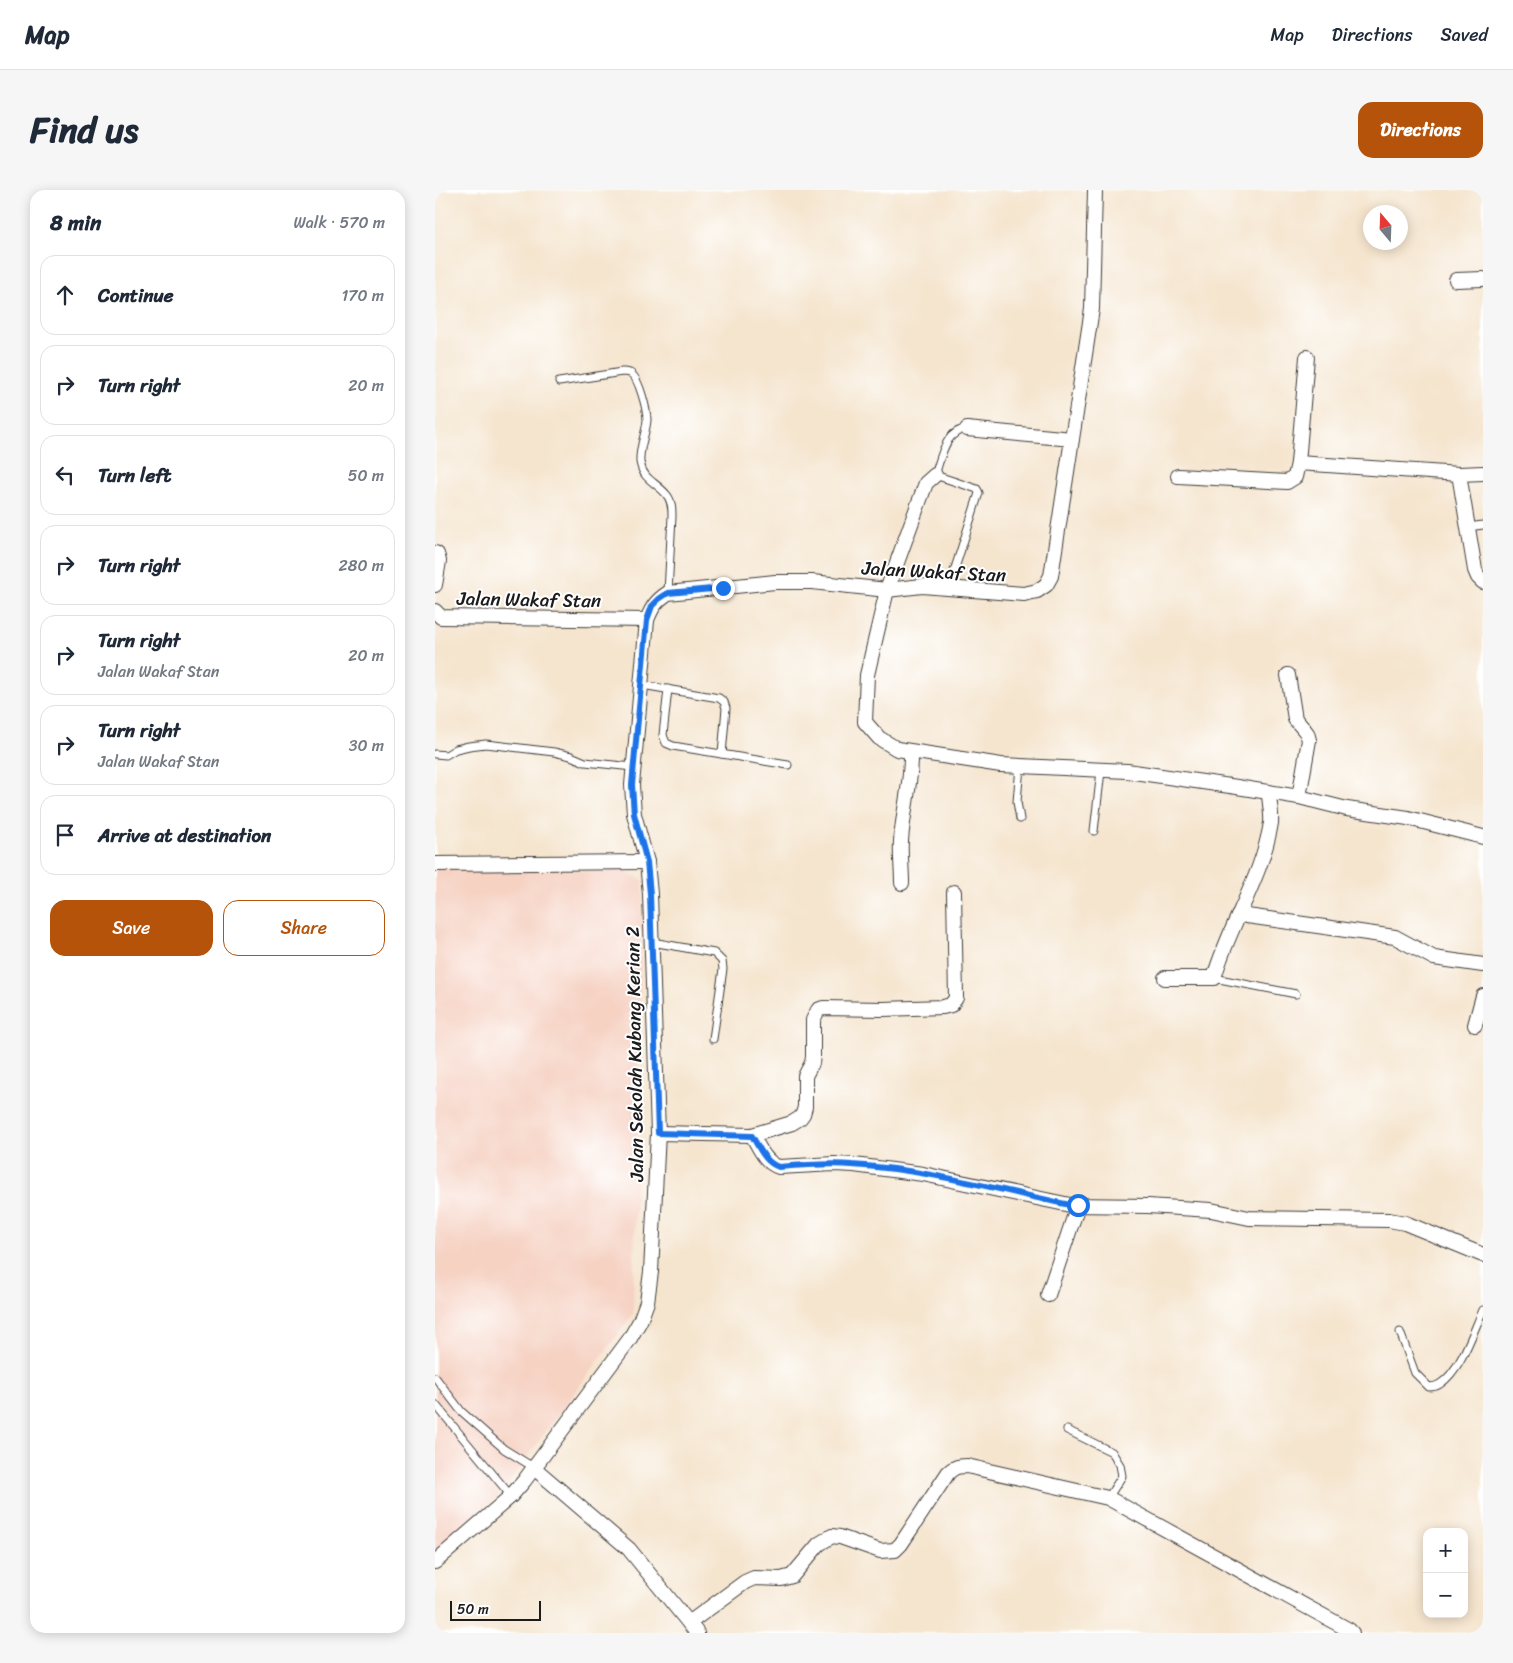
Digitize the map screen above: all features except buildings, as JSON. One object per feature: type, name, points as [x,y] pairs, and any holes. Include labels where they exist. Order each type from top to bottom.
[{"type":"street","name":"Jalan Wakaf Stan","points":[[668,593],[775,582],[812,582],[887,590],[921,586],[949,587],[1024,594],[1046,585],[1051,576],[1093,309],[1095,190]]},
{"type":"street","points":[[1456,280],[1483,280]]},
{"type":"street","points":[[1178,476],[1287,482],[1295,477],[1298,463],[1307,356]]},
{"type":"street","points":[[967,429],[1072,439]]},
{"type":"street","points":[[1298,463],[1459,474],[1483,473]]},
{"type":"street","points":[[1459,474],[1475,570],[1483,582]]},
{"type":"street","points":[[935,475],[926,483],[887,590],[867,675],[865,722],[879,738],[897,749],[1001,765],[1127,771],[1269,792],[1299,797],[1347,809],[1408,818],[1483,837]]},
{"type":"street","name":"Jalan Wakaf Stan","points":[[435,553],[439,560],[435,584]]},
{"type":"street","points":[[647,620],[652,606],[668,593]]},
{"type":"street","name":"Jalan Wakaf Stan","points":[[437,617],[647,620]]},
{"type":"street","name":"Jalan Sekolah Kubang Kerian 2","points":[[435,1562],[511,1496],[524,1481],[629,1340],[640,1321],[647,1302],[651,1272],[658,1133],[650,894],[647,862],[634,814],[632,785],[647,620]]},
{"type":"street","points":[[1287,675],[1295,719],[1307,734],[1309,740],[1299,797]]},
{"type":"street","points":[[902,884],[901,840],[910,786],[911,752]]},
{"type":"street","points":[[1165,978],[1214,978],[1261,860],[1271,821],[1269,792]]},
{"type":"street","points":[[435,864],[647,862]]},
{"type":"street","points":[[658,1133],[752,1136],[792,1123],[800,1118],[805,1107],[805,1076],[813,1057],[813,1020],[818,1010],[823,1008],[883,1009],[943,1007],[951,1005],[956,998],[954,892]]},
{"type":"street","points":[[1240,915],[1395,937],[1434,958],[1483,965]]},
{"type":"street","points":[[1475,1025],[1483,996]]},
{"type":"street","points":[[752,1136],[767,1160],[772,1165],[779,1167],[834,1164],[923,1174],[1070,1205],[1148,1206],[1211,1210],[1249,1218],[1389,1220],[1405,1222],[1483,1255]]},
{"type":"street","points":[[1047,1295],[1078,1205]]},
{"type":"street","points":[[533,1468],[629,1549],[693,1628],[745,1582],[754,1578],[781,1579],[793,1576],[819,1544],[832,1536],[880,1551],[895,1550],[901,1544],[948,1473],[953,1468],[967,1466],[1108,1498],[1251,1575],[1352,1633]]},
{"type":"lane","points":[[559,382],[622,372],[631,373],[636,380],[646,410],[647,420],[640,452],[643,471],[647,479],[667,495],[671,505],[668,593]]},
{"type":"lane","points":[[949,587],[979,493],[977,490],[935,475],[949,437],[960,430],[967,429]]},
{"type":"lane","points":[[1468,528],[1483,525]]},
{"type":"lane","points":[[642,685],[719,698],[724,702],[727,708],[722,754]]},
{"type":"lane","points":[[669,689],[663,735],[667,743],[673,746],[788,765]]},
{"type":"lane","points":[[435,754],[446,755],[469,746],[486,744],[554,752],[585,762],[633,767]]},
{"type":"lane","points":[[1020,819],[1017,802],[1021,766]]},
{"type":"lane","points":[[1094,831],[1101,771]]},
{"type":"lane","points":[[652,942],[715,952],[722,961],[723,969],[713,1039]]},
{"type":"lane","points":[[1214,978],[1296,994]]},
{"type":"lane","points":[[1400,1332],[1415,1373],[1429,1387],[1439,1385],[1450,1374],[1465,1352],[1483,1310]]},
{"type":"lane","points":[[435,1377],[461,1411],[505,1449],[533,1468]]},
{"type":"lane","points":[[435,1404],[511,1496]]},
{"type":"lane","points":[[1067,1430],[1112,1452],[1116,1457],[1122,1476],[1108,1498]]},
{"type":"shaded area","points":[[435,867],[624,871],[643,880],[633,1314],[499,1495],[435,1552]]},
{"type":"route","points":[[723,588],[668,593],[652,606],[647,620],[632,785],[634,814],[647,862],[650,894],[658,1133],[752,1136],[767,1160],[772,1165],[779,1167],[834,1164],[854,1165],[923,1174],[1070,1205],[1078,1205]]}]
